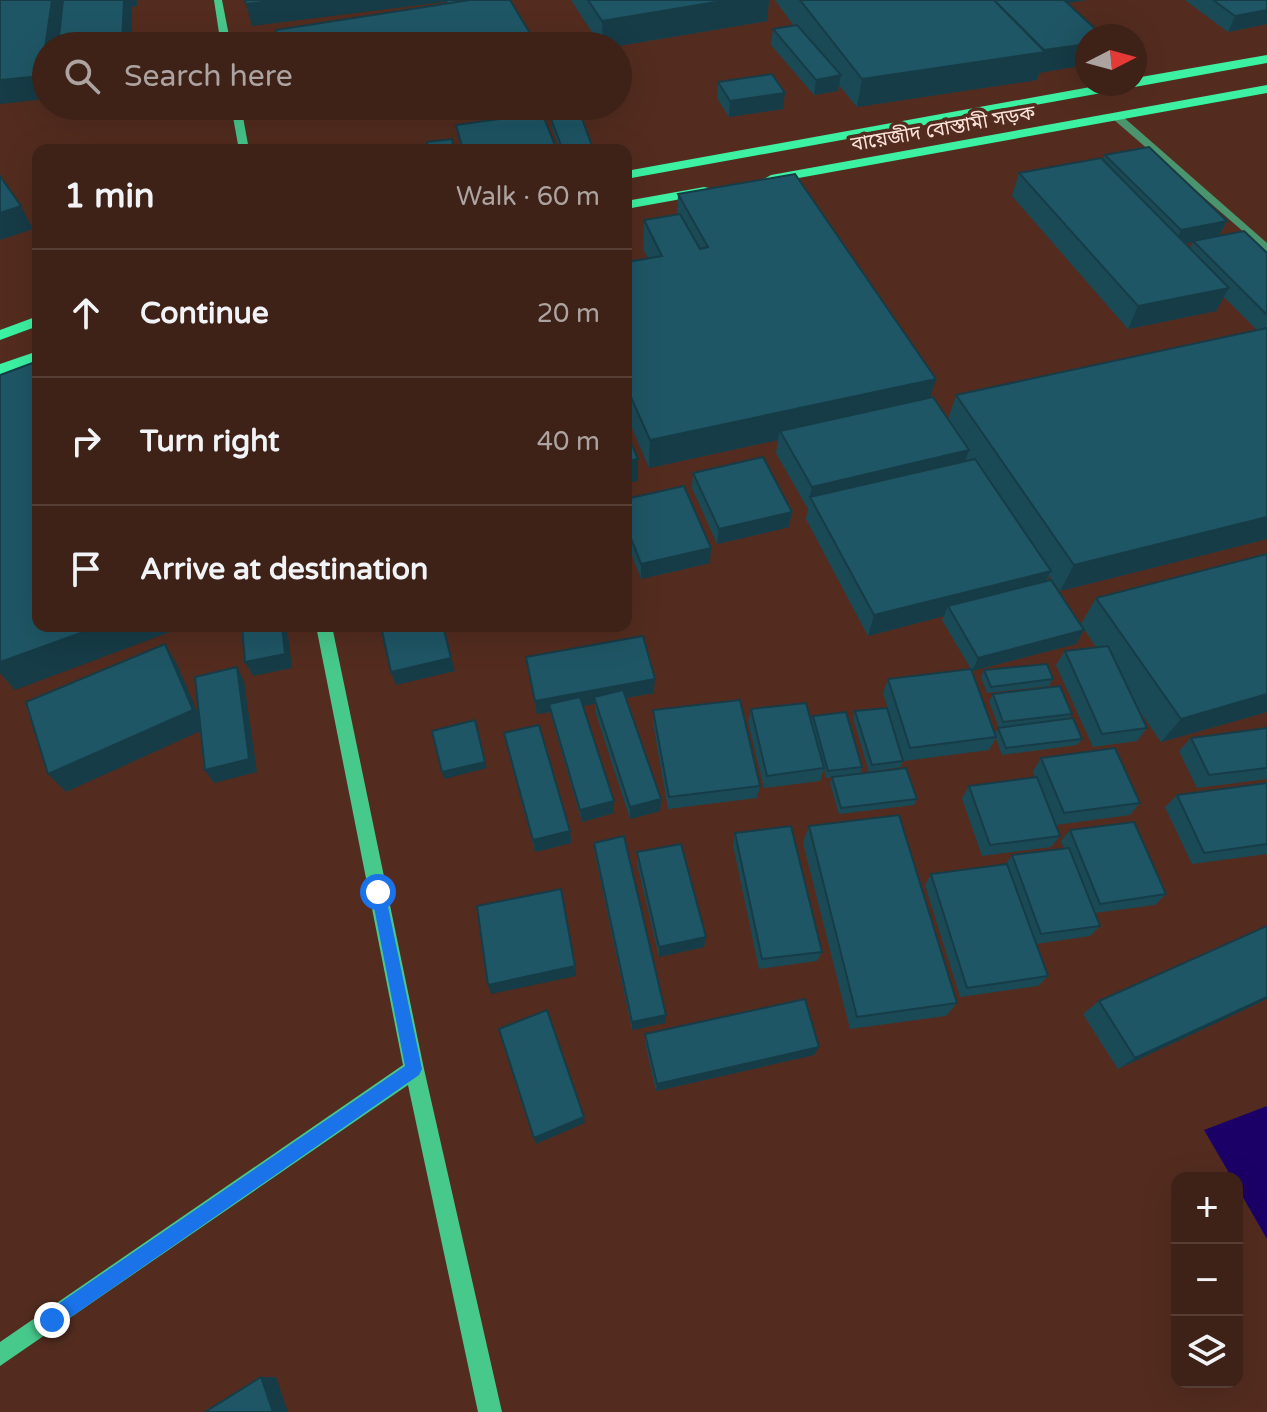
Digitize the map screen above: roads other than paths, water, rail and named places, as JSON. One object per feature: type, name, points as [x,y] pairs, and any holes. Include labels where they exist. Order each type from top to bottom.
[{"type":"main road","points":[[1147,80],[1267,59]]},
{"type":"main road","name":"বায়েজীদ বোস্তামী সড়ক","points":[[749,183],[1267,89]]},
{"type":"main road","name":"বায়েজীদ বোস্তামী সড়ক","points":[[632,174],[1075,93]]},
{"type":"main road","points":[[632,204],[718,189]]},
{"type":"main road","points":[[0,335],[32,323]]},
{"type":"main road","points":[[0,370],[32,358]]},
{"type":"street","points":[[218,0],[224,32]]},
{"type":"street","points":[[1117,117],[1267,249]]},
{"type":"street","points":[[239,120],[243,144]]},
{"type":"street","points":[[325,632],[414,1069],[490,1412]]},
{"type":"street","points":[[0,1355],[414,1069]]}]
